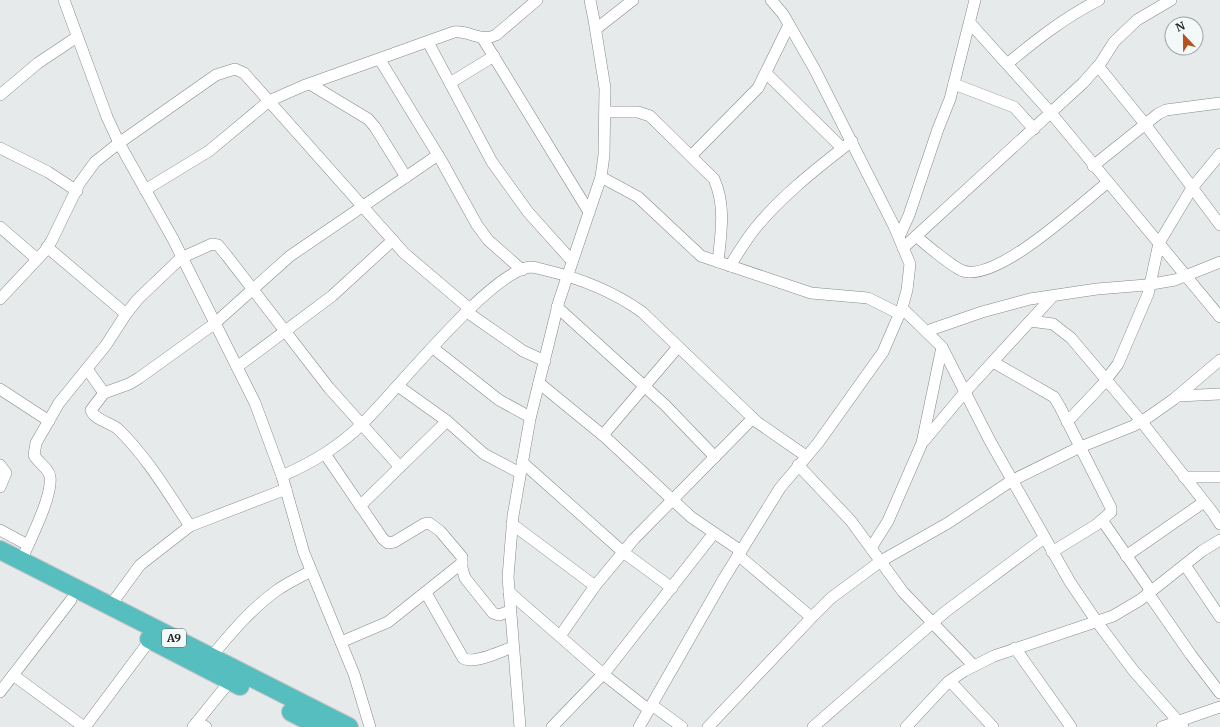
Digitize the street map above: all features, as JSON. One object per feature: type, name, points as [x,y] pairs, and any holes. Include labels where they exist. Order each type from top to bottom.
[{"type":"highway","name":"A9","points":[[0,550],[24,553],[110,606],[349,727]]},
{"type":"highway","name":"A9","points":[[0,564],[230,681],[309,724]]},
{"type":"street","points":[[64,0],[107,117],[119,143],[181,258],[255,404],[282,476],[296,529],[311,571],[354,674],[370,727]]},
{"type":"street","points":[[483,39],[496,35],[537,0]]},
{"type":"street","points":[[520,727],[508,577],[512,524],[530,417],[567,275],[601,177],[604,155],[605,88],[590,0]]},
{"type":"street","points":[[596,29],[633,0]]},
{"type":"street","points":[[639,727],[739,553],[780,488],[818,443],[883,352],[901,311],[907,290],[910,264],[901,243],[852,141],[783,14],[772,0]]},
{"type":"street","points":[[901,243],[909,215],[954,84],[975,0]]},
{"type":"street","points":[[1007,64],[1046,32],[1075,12],[1099,0]]},
{"type":"street","points":[[901,243],[916,236],[1083,83],[1098,66],[1114,42],[1137,20],[1169,0]]},
{"type":"street","points":[[970,23],[1051,113],[1107,183],[1220,317]]},
{"type":"street","points":[[691,156],[758,88],[789,25]]},
{"type":"street","points":[[145,190],[209,151],[269,101],[310,84],[462,31],[483,39],[589,212]]},
{"type":"street","points":[[0,95],[38,63],[77,37]]},
{"type":"street","points":[[428,42],[492,162],[504,181],[528,212],[572,261]]},
{"type":"street","points":[[450,83],[494,56]]},
{"type":"street","points":[[380,60],[438,155],[477,225],[488,240],[522,270]]},
{"type":"street","points":[[1098,66],[1145,124],[1220,226]]},
{"type":"street","points":[[0,299],[47,247],[76,191],[88,170],[95,162],[119,143],[216,74],[229,69],[235,69],[244,73],[404,253],[469,311],[523,351],[545,361]]},
{"type":"street","points":[[766,74],[842,148]]},
{"type":"street","points":[[310,84],[368,119],[375,127],[406,177]]},
{"type":"street","points":[[954,84],[1014,107],[1034,129]]},
{"type":"street","points":[[1093,166],[1158,114],[1166,110],[1220,103]]},
{"type":"street","points":[[605,112],[638,112],[650,116],[714,179],[720,192],[722,215],[718,262]]},
{"type":"street","points":[[730,266],[750,234],[772,210],[824,162],[852,141]]},
{"type":"street","points":[[0,148],[48,172],[76,191]]},
{"type":"street","points":[[1067,422],[1106,380],[1118,364],[1148,294],[1159,243],[1192,188],[1220,154]]},
{"type":"street","points":[[190,526],[152,469],[118,430],[92,413],[92,410],[104,393],[115,390],[134,381],[214,324],[252,288],[290,256],[438,155]]},
{"type":"street","points":[[601,177],[638,197],[701,256],[811,294],[868,298],[901,311],[927,331],[942,347],[1011,481],[1052,552],[1097,622],[1146,686],[1181,724]]},
{"type":"street","points":[[916,236],[962,271],[973,272],[990,269],[1005,262],[1032,243],[1107,183]]},
{"type":"street","points":[[0,227],[37,258]]},
{"type":"street","points":[[237,367],[332,296],[393,240]]},
{"type":"street","points":[[0,530],[24,553],[49,493],[50,477],[48,470],[34,455],[36,443],[59,403],[106,345],[138,298],[181,258],[212,244],[218,245],[284,332],[329,388],[400,467]]},
{"type":"street","points":[[47,247],[126,314]]},
{"type":"street","points":[[927,331],[982,312],[1030,299],[1098,289],[1149,285],[1186,276],[1220,262]]},
{"type":"street","points":[[282,476],[313,462],[326,454],[362,424],[433,348],[496,285],[516,272],[531,267],[567,275],[626,301],[642,312],[753,418],[806,456]]},
{"type":"street","points":[[922,443],[965,392],[1053,296]]},
{"type":"street","points":[[558,307],[665,405],[715,457]]},
{"type":"street","points":[[1030,321],[1053,324],[1062,329],[1141,421],[1220,524]]},
{"type":"street","points":[[603,435],[678,347]]},
{"type":"street","points":[[871,548],[888,521],[922,443],[942,347]]},
{"type":"street","points":[[433,348],[499,400],[530,417]]},
{"type":"street","points":[[708,727],[831,598],[880,562],[948,523],[1011,481],[1079,448],[1141,421],[1178,396],[1220,360]]},
{"type":"street","points":[[993,362],[1054,398],[1079,448],[1101,486],[1111,508],[1111,512],[1102,520],[1052,552]]},
{"type":"street","points":[[87,369],[104,393]]},
{"type":"street","points":[[539,383],[603,435],[691,517],[739,553],[812,617]]},
{"type":"street","points":[[398,386],[447,422],[484,454],[520,473]]},
{"type":"street","points":[[0,389],[49,421]]},
{"type":"street","points":[[1178,396],[1220,394]]},
{"type":"street","points":[[560,636],[595,586],[624,552],[672,500],[753,418]]},
{"type":"street","points":[[360,506],[447,422]]},
{"type":"street","points":[[326,454],[383,539],[388,543],[394,542],[424,524],[429,523],[440,531],[462,557],[465,578],[493,613],[499,615],[510,611]]},
{"type":"street","points":[[522,462],[624,552],[672,588]]},
{"type":"street","points":[[0,465],[6,472],[0,487]]},
{"type":"street","points":[[798,465],[851,521],[903,592],[974,666]]},
{"type":"street","points":[[1184,477],[1220,477]]},
{"type":"street","points":[[110,606],[140,565],[190,526],[286,489]]},
{"type":"street","points":[[1126,556],[1204,502]]},
{"type":"street","points":[[1102,520],[1190,655],[1220,693]]},
{"type":"street","points":[[512,524],[595,586]]},
{"type":"street","points":[[552,727],[603,674],[714,533]]},
{"type":"street","points":[[813,727],[932,623],[1044,538]]},
{"type":"street","points":[[912,725],[950,681],[974,666],[1015,648],[1113,616],[1150,592],[1184,565],[1220,540]]},
{"type":"street","points":[[341,642],[388,622],[462,563]]},
{"type":"street","points":[[1184,565],[1220,617]]},
{"type":"street","points":[[211,657],[241,622],[276,591],[311,571]]},
{"type":"street","points":[[509,592],[603,674],[650,708],[682,727]]},
{"type":"street","points":[[426,593],[463,658],[466,660],[475,660],[514,647]]},
{"type":"street","points":[[1,688],[13,675],[71,600]]},
{"type":"street","points":[[13,675],[84,727],[150,640]]},
{"type":"street","points":[[1015,648],[1071,727]]},
{"type":"street","points":[[199,725],[230,681]]},
{"type":"street","points":[[950,681],[993,727]]},
{"type":"street","points":[[1162,727],[1181,724],[1220,707]]}]
